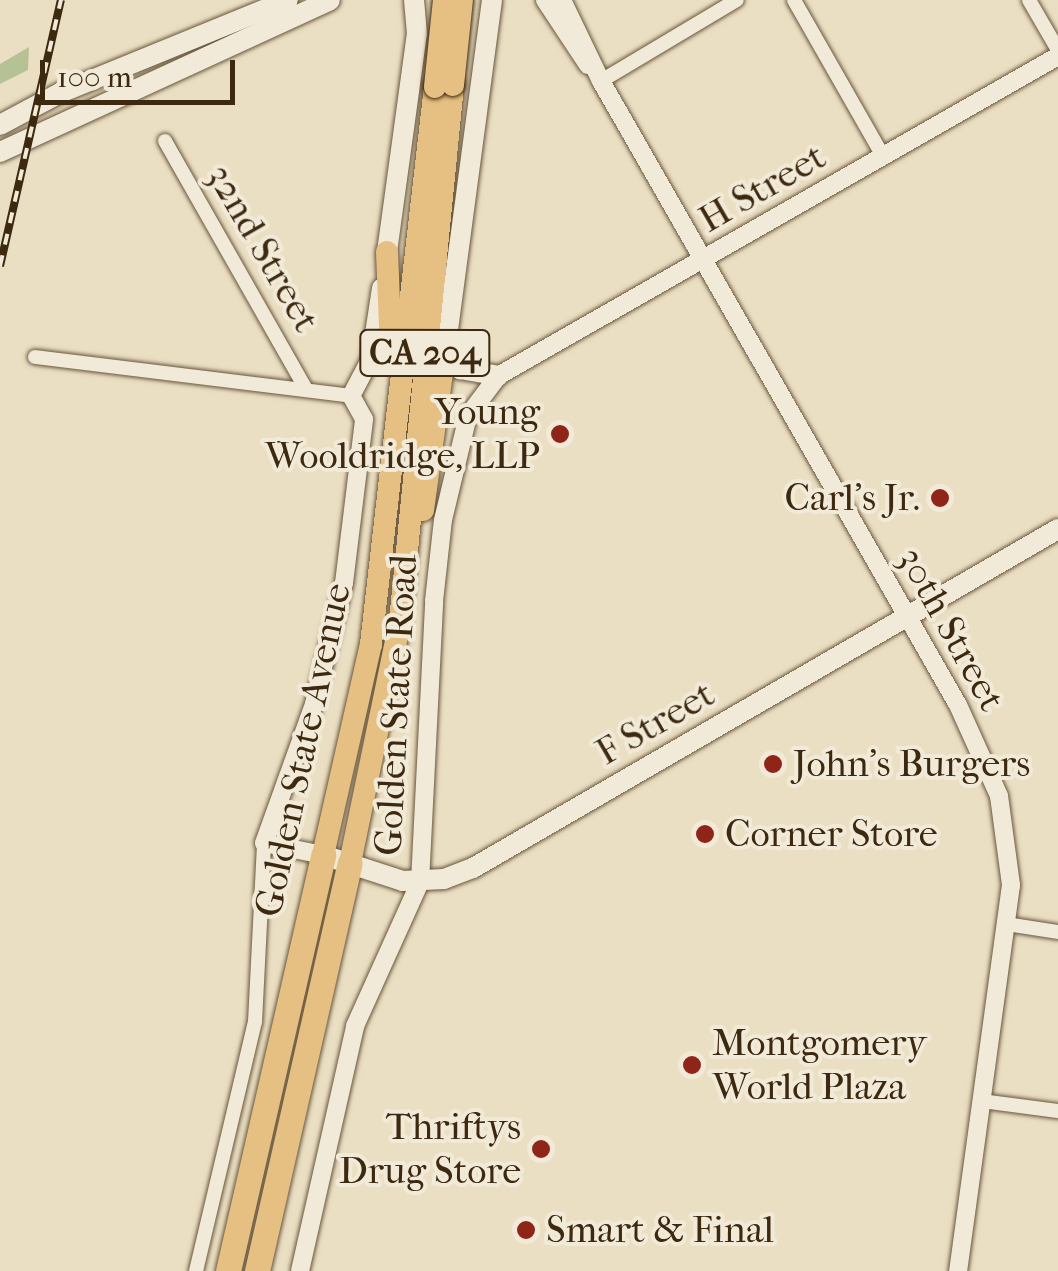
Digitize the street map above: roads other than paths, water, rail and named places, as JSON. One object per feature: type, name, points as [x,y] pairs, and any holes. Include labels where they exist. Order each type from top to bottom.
[{"type":"highway","name":"Golden State Avenue","points":[[257,1271],[350,863],[400,621],[444,86],[444,0]]},
{"type":"highway","name":"Golden State Avenue","points":[[228,1271],[371,644],[388,486],[444,86],[462,0]]},
{"type":"highway","points":[[387,252],[388,486]]},
{"type":"highway","points":[[400,621],[440,424],[446,344]]},
{"type":"main road","points":[[0,124],[60,93],[288,0]]},
{"type":"main road","points":[[0,152],[70,114],[234,49],[330,0]]},
{"type":"main road","points":[[387,252],[416,34],[414,0]]},
{"type":"main road","points":[[424,0],[460,6],[491,0],[446,344],[460,369],[498,376]]},
{"type":"main road","name":"F Street","points":[[322,854],[420,882],[473,868],[1058,529]]},
{"type":"street","name":"30th Street","points":[[545,0],[601,81]]},
{"type":"street","name":"30th Street","points":[[562,0],[601,81],[908,616],[980,748],[998,796],[1010,858],[1006,924],[958,1271]]},
{"type":"street","points":[[601,81],[737,0]]},
{"type":"street","points":[[794,0],[882,156]]},
{"type":"street","points":[[1030,0],[1058,53]]},
{"type":"street","name":"H Street","points":[[498,376],[1058,53]]},
{"type":"street","name":"32nd Street","points":[[165,141],[305,387]]},
{"type":"street","points":[[35,357],[305,387],[351,396],[370,360],[387,252]]},
{"type":"street","name":"Golden State Road","points":[[300,1271],[355,1026],[420,882],[442,520],[468,416],[498,376]]},
{"type":"street","name":"Golden State Road","points":[[196,1271],[256,1022],[264,843],[314,704],[344,583],[364,419],[351,396]]},
{"type":"street","name":"F Street","points":[[264,843],[322,854]]},
{"type":"street","points":[[1006,924],[1058,932]]},
{"type":"street","points":[[982,1100],[1058,1111]]},
{"type":"railway","points":[[0,266],[61,0]]},
{"type":"place","name":"Young Wooldridge, LLP","points":[[560,434]]},
{"type":"place","name":"Carl's Jr.","points":[[940,498]]},
{"type":"place","name":"John's Burgers","points":[[773,764]]},
{"type":"place","name":"Corner Store","points":[[705,834]]},
{"type":"place","name":"Montgomery World Plaza","points":[[692,1065]]},
{"type":"place","name":"Thriftys Drug Store","points":[[541,1149]]},
{"type":"place","name":"Smart & Final","points":[[526,1230]]}]
